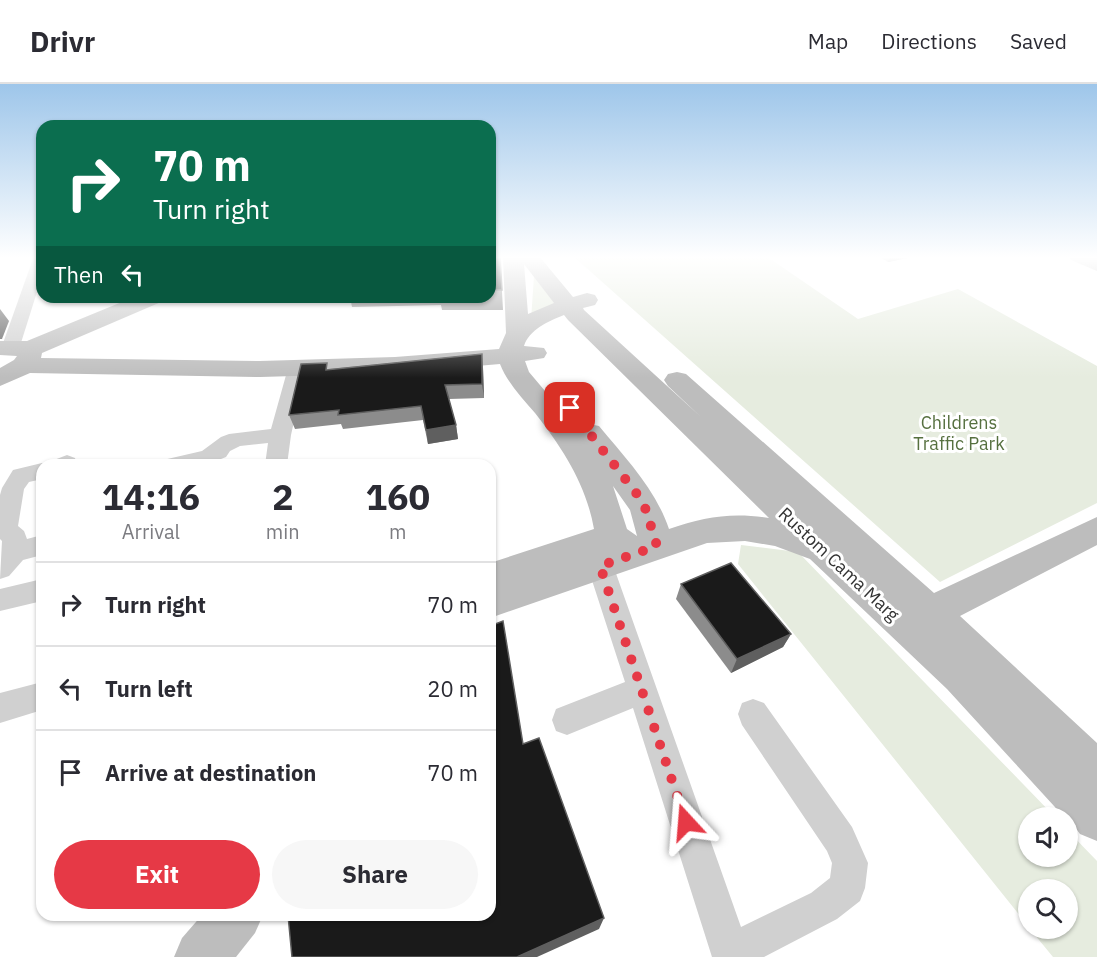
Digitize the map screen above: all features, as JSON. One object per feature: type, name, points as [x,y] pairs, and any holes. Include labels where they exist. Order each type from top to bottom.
[{"type":"street","points":[[0,378],[16,352],[30,297]]},
{"type":"street","points":[[517,297],[521,348],[517,374],[594,473],[610,520],[626,550],[641,690],[731,955],[824,906],[847,888],[850,863],[840,840],[753,714]]},
{"type":"street","name":"Rustom Cama Marg","points":[[574,297],[930,613],[988,666],[1097,774]]},
{"type":"street","name":"Rustom Cama Marg","points":[[578,297],[584,306],[831,558],[961,676],[1097,817]]},
{"type":"street","points":[[16,352],[138,303]]},
{"type":"street","points":[[16,352],[297,368],[395,365],[521,348],[539,341],[584,306]]},
{"type":"street","points":[[496,601],[626,550],[646,510],[640,498],[535,361],[521,348]]},
{"type":"street","points":[[277,459],[280,435],[297,368]]},
{"type":"street","points":[[199,459],[218,452],[220,446],[229,441],[280,435]]},
{"type":"street","points":[[7,561],[15,538],[2,530],[13,488],[21,476],[36,472]]},
{"type":"street","points":[[496,577],[626,550],[705,530],[736,526],[767,529],[795,538],[831,558]]},
{"type":"street","points":[[930,613],[1097,530]]},
{"type":"street","points":[[7,561],[36,548]]},
{"type":"street","points":[[0,600],[36,591]]},
{"type":"street","points":[[567,720],[641,690]]},
{"type":"street","points":[[0,708],[36,698]]},
{"type":"street","points":[[201,957],[232,921]]},
{"type":"green space","points":[[533,297],[550,297],[556,305],[531,320]]},
{"type":"green space","name":"Childrens Traffic Park","points":[[619,297],[825,297],[858,319],[932,297],[972,297],[1097,366],[1097,503],[940,582]]},
{"type":"green space","points":[[741,545],[798,552],[1045,807],[1018,807],[1018,867],[1078,867],[1078,841],[1097,861],[1097,957],[1053,957],[1038,939],[1078,939],[1078,879],[1018,879],[1018,913],[738,564]]},
{"type":"building","points":[[482,354],[482,384],[445,385],[456,425],[426,430],[421,406],[338,415],[339,410],[289,415],[301,364],[327,363],[326,370]]},
{"type":"building","points":[[731,563],[791,634],[737,659],[681,584]]},
{"type":"building","points":[[503,621],[523,744],[539,738],[604,918],[517,957],[292,957],[289,921],[496,921],[496,624]]},
{"type":"route","points":[[570,408],[640,498],[657,546],[600,566],[686,822]]}]
